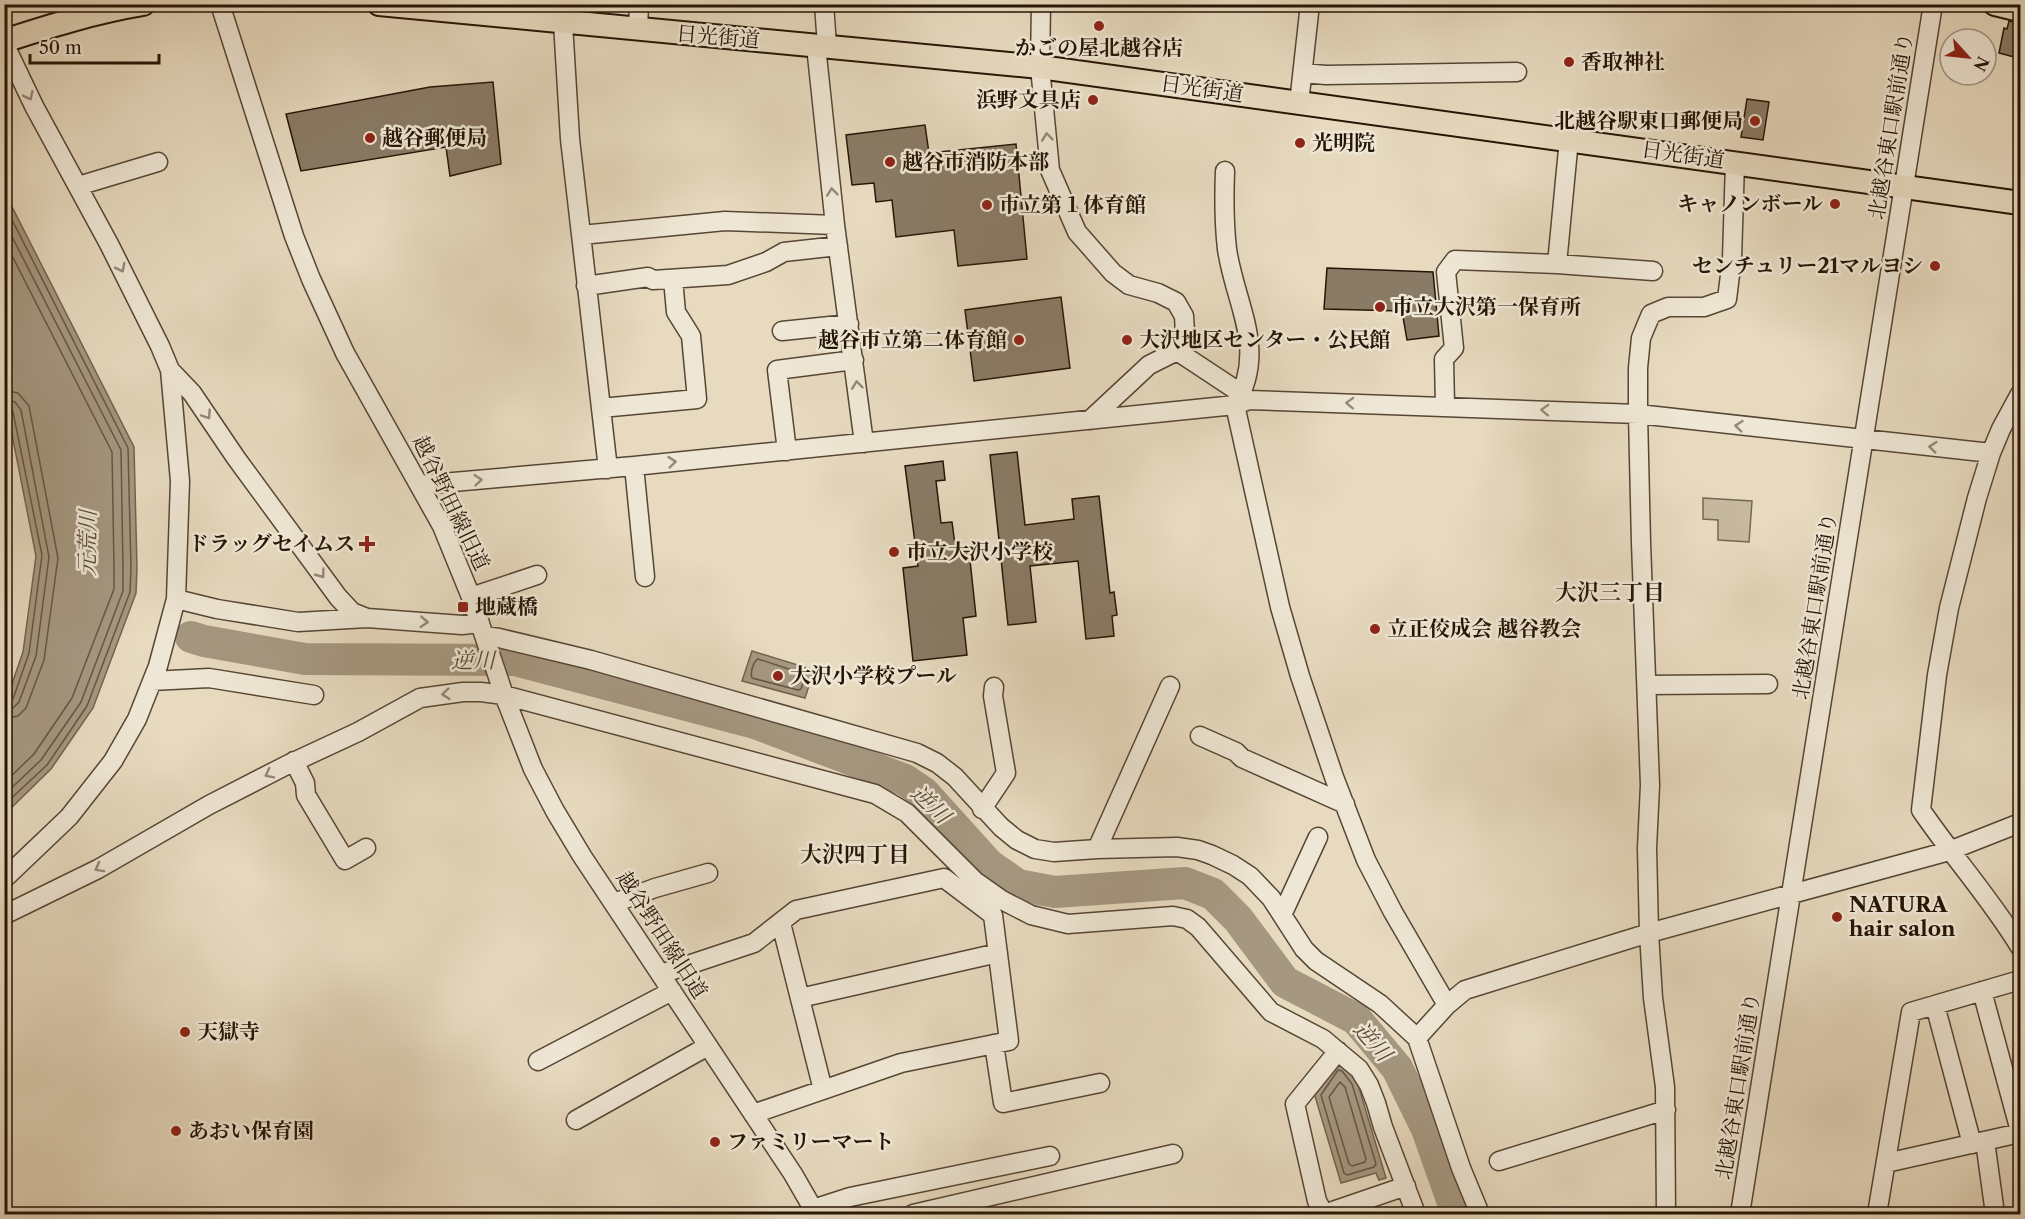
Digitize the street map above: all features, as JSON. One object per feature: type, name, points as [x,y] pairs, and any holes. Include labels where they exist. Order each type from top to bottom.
[{"type":"main road","points":[[4,42],[80,17],[143,4]]},
{"type":"main road","name":"日光街道","points":[[379,4],[1040,68],[2020,203]]},
{"type":"main road","points":[[1995,4],[2020,10]]},
{"type":"street","name":"越谷野田線旧道","points":[[220,4],[294,236],[311,279],[345,353],[442,526],[471,597],[502,690],[544,791],[582,856],[793,1174],[814,1212]]},
{"type":"street","points":[[638,30],[639,4]]},
{"type":"street","points":[[824,4],[822,46],[835,225],[864,444]]},
{"type":"street","points":[[1041,4],[1040,68],[1050,170],[1077,232],[1113,273],[1129,285],[1158,293],[1176,302],[1184,316],[1185,333],[1177,351],[1149,365],[1090,420]]},
{"type":"street","points":[[1299,102],[1310,4]]},
{"type":"street","name":"北越谷東口駅前通り","points":[[1740,1215],[1933,4]]},
{"type":"street","points":[[563,22],[570,139],[608,469]]},
{"type":"street","points":[[4,42],[34,106],[143,311],[170,370],[192,393],[338,597],[352,612],[367,618]]},
{"type":"street","points":[[1303,73],[1326,75],[1517,72]]},
{"type":"street","points":[[1557,264],[1569,140]]},
{"type":"street","points":[[78,186],[158,162]]},
{"type":"street","points":[[1666,1215],[1665,1087],[1653,998],[1649,933],[1647,848],[1650,785],[1641,543],[1638,368],[1641,338],[1651,314],[1668,307],[1704,307],[1727,299],[1732,259],[1735,162]]},
{"type":"street","points":[[1225,171],[1224,205],[1228,251],[1247,326],[1251,357],[1239,400],[1280,607],[1300,676],[1344,804],[1364,854],[1388,902],[1447,1005]]},
{"type":"street","points":[[581,235],[725,221],[835,225]]},
{"type":"street","points":[[586,286],[648,277],[653,280],[728,275],[766,262],[784,252],[838,246]]},
{"type":"street","points":[[1445,406],[1444,359],[1454,348],[1446,272],[1455,260],[1653,271]]},
{"type":"street","points":[[601,408],[697,399],[691,336],[676,312],[673,279]]},
{"type":"street","points":[[782,331],[849,324]]},
{"type":"street","points":[[1177,351],[1239,400]]},
{"type":"street","points":[[787,451],[777,369],[854,360]]},
{"type":"street","points":[[4,879],[69,817],[113,761],[137,719],[159,666],[176,599],[180,481],[170,370]]},
{"type":"street","points":[[2020,394],[1991,453],[1948,608],[1937,675],[1921,810],[1949,851],[1998,911],[2020,947]]},
{"type":"street","points":[[419,485],[864,444],[1090,420],[1239,400],[1638,414],[1991,453]]},
{"type":"street","points":[[634,466],[645,577]]},
{"type":"street","points":[[471,597],[537,575]]},
{"type":"street","points":[[176,599],[217,609],[298,622],[367,618],[462,625],[484,634],[591,660],[917,753],[937,763],[955,777],[1001,827],[1017,840],[1035,849],[1054,852],[1177,847],[1212,855],[1250,876],[1271,898],[1304,949],[1316,961],[1380,1004],[1417,1038],[1461,1168],[1480,1215]]},
{"type":"street","points":[[152,681],[209,678],[314,695]]},
{"type":"street","points":[[1647,685],[1768,684]]},
{"type":"street","points":[[1097,849],[1170,686]]},
{"type":"street","points":[[982,809],[1006,773],[993,696],[994,687]]},
{"type":"street","points":[[4,915],[98,869],[209,805],[294,761],[358,732],[420,698],[502,690],[875,794],[907,813],[975,881],[1002,900],[1031,915],[1068,924],[1173,916],[1187,918],[1198,927],[1271,1012],[1323,1039],[1359,1069],[1369,1084],[1416,1215]]},
{"type":"street","points":[[1200,736],[1242,758],[1344,804]]},
{"type":"street","points":[[294,761],[305,783],[306,795],[345,860],[366,848]]},
{"type":"street","points":[[1417,1038],[1447,1005],[1465,990],[1649,933],[1792,896],[1949,851],[2020,823]]},
{"type":"street","points":[[1282,915],[1318,837]]},
{"type":"street","points":[[614,903],[655,888],[708,873]]},
{"type":"street","points":[[661,974],[754,943],[796,910],[944,878],[993,915],[1009,1041],[901,1063],[753,1114]]},
{"type":"street","points":[[782,923],[823,1090]]},
{"type":"street","points":[[800,998],[998,953]]},
{"type":"street","points":[[1877,1215],[1911,1012],[2020,980]]},
{"type":"street","points":[[538,1061],[672,991]]},
{"type":"street","points":[[1886,1163],[2020,1132],[1982,991]]},
{"type":"street","points":[[1935,1005],[1979,1143],[1995,1215]]},
{"type":"street","points":[[994,1044],[1003,1104],[1100,1083]]},
{"type":"street","points":[[576,1119],[708,1046]]},
{"type":"street","points":[[1338,1051],[1295,1104],[1317,1202],[1324,1215],[1406,1186]]},
{"type":"street","points":[[1499,1161],[1666,1110]]},
{"type":"street","points":[[912,1215],[1173,1154]]},
{"type":"street","points":[[814,1212],[850,1197],[1050,1156]]},
{"type":"shaded area","points":[[1703,498],[1752,501],[1749,542],[1718,540],[1718,520],[1703,519]]},
{"type":"water","name":"元荒川","points":[[4,191],[134,447],[137,568],[136,593],[93,708],[51,769],[5,814],[5,704],[23,652],[36,556],[5,399]]},
{"type":"water","name":"大沢小学校プール","points":[[752,651],[814,670],[805,698],[742,681]]},
{"type":"water","points":[[1340,1063],[1345,1065],[1357,1081],[1386,1178],[1379,1180],[1376,1173],[1341,1183],[1314,1093],[1334,1066]]},
{"type":"building","points":[[2009,21],[2020,23],[2018,58],[1999,53],[2004,28],[2007,29]]},
{"type":"building","points":[[493,82],[501,164],[450,176],[446,147],[301,171],[286,114],[430,87]]},
{"type":"building","points":[[1747,99],[1769,102],[1763,140],[1741,137]]},
{"type":"building","points":[[925,125],[929,153],[1016,144],[1027,259],[958,266],[954,230],[896,237],[892,200],[876,202],[874,183],[852,185],[846,135]]},
{"type":"building","points":[[1327,268],[1433,272],[1439,336],[1407,340],[1402,311],[1324,309]]},
{"type":"building","points":[[1061,297],[1070,368],[974,381],[965,310]]},
{"type":"building","points":[[1017,452],[1025,525],[1074,519],[1072,499],[1099,496],[1110,593],[1114,592],[1117,615],[1112,616],[1114,636],[1086,639],[1078,561],[1030,566],[1036,622],[1008,625],[990,455]]},
{"type":"building","points":[[943,461],[945,480],[936,481],[941,523],[952,522],[956,552],[969,551],[976,616],[963,618],[967,655],[913,661],[903,568],[918,566],[905,466]]},
{"type":"waterway","name":"逆川","points":[[191,637],[305,659],[515,660],[755,723],[905,780],[924,793],[989,865],[1018,885],[1055,892],[1185,883],[1213,894],[1238,919],[1285,982],[1356,1019],[1397,1068],[1427,1129],[1457,1214]]},
{"type":"place","name":"かごの屋北越谷店","points":[[1099,26]]},
{"type":"place","name":"香取神社","points":[[1569,62]]},
{"type":"place","name":"浜野文具店","points":[[1093,100]]},
{"type":"place","name":"北越谷駅東口郵便局","points":[[1755,121]]},
{"type":"place","name":"越谷郵便局","points":[[370,138]]},
{"type":"place","name":"光明院","points":[[1300,143]]},
{"type":"place","name":"越谷市消防本部","points":[[890,162]]},
{"type":"place","name":"キャノンボール","points":[[1835,204]]},
{"type":"place","name":"市立第１体育館","points":[[987,205]]},
{"type":"place","name":"センチュリー21マルヨシ","points":[[1935,266]]},
{"type":"place","name":"市立大沢第一保育所","points":[[1380,307]]},
{"type":"place","name":"越谷市立第二体育館","points":[[1019,340]]},
{"type":"place","name":"大沢地区センター・公民館","points":[[1127,340]]},
{"type":"place","name":"ドラッグセイムス","points":[[367,544]]},
{"type":"place","name":"市立大沢小学校","points":[[894,552]]},
{"type":"place","name":"地蔵橋","points":[[463,607]]},
{"type":"place","name":"立正佼成会 越谷教会","points":[[1375,629]]},
{"type":"place","name":"大沢小学校プール","points":[[778,676]]},
{"type":"place","name":"NATURA hair salon","points":[[1837,917]]},
{"type":"place","name":"天獄寺","points":[[185,1032]]},
{"type":"place","name":"あおい保育園","points":[[176,1131]]},
{"type":"place","name":"ファミリーマート","points":[[715,1142]]},
{"type":"district","name":"大沢三丁目","points":[[1610,592]]},
{"type":"district","name":"大沢四丁目","points":[[855,854]]}]
